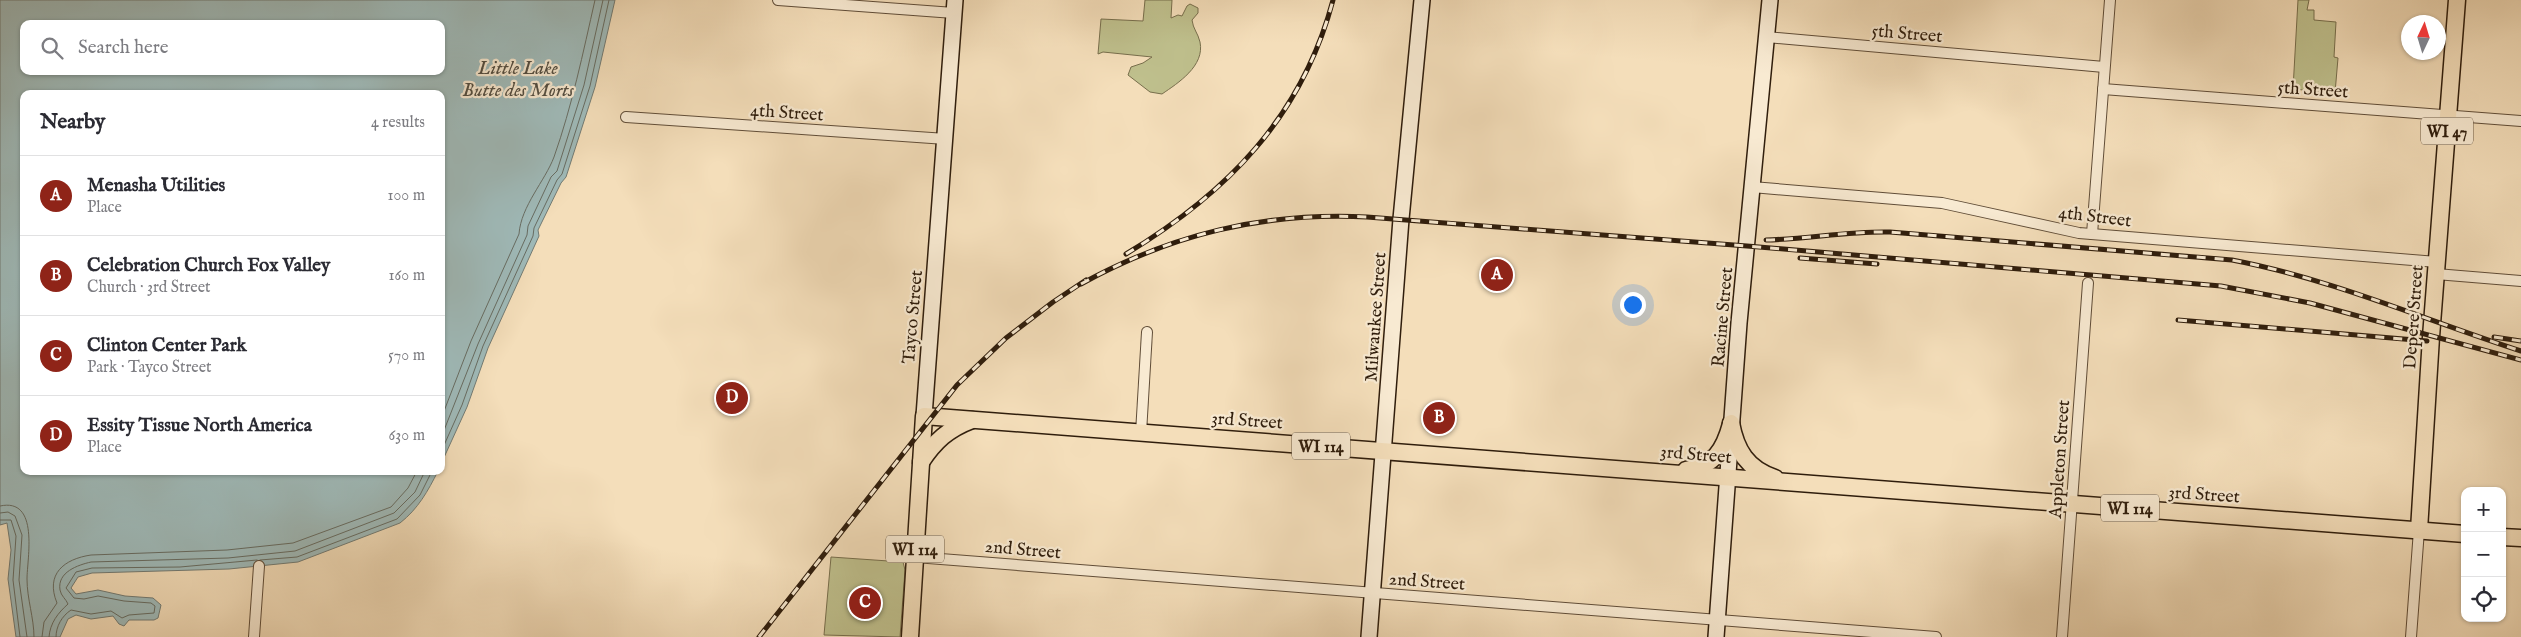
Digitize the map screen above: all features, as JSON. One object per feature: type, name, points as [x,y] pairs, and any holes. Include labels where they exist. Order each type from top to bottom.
[{"type":"main road","name":"Depere Street","points":[[2419,530],[2457,0]]},
{"type":"main road","name":"3rd Street","points":[[924,416],[2461,534]]},
{"type":"main road","name":"Tayco Street","points":[[910,637],[924,416]]},
{"type":"main road","points":[[921,462],[930,448],[947,431],[975,419]]},
{"type":"main road","points":[[1666,472],[1700,467],[1715,460],[1725,443],[1731,423]]},
{"type":"main road","points":[[1731,423],[1739,451],[1751,466],[1763,473],[1794,484]]},
{"type":"main road","points":[[2506,536],[2521,538]]},
{"type":"street","points":[[778,0],[955,7]]},
{"type":"street","name":"Milwaukee Street","points":[[1369,637],[1401,219],[1422,0]]},
{"type":"street","name":"Racine Street","points":[[1716,637],[1731,423],[1770,0]]},
{"type":"street","points":[[2092,234],[2110,0]]},
{"type":"street","name":"Tayco Street","points":[[924,416],[955,7]]},
{"type":"street","name":"5th Street","points":[[1768,37],[2104,68]]},
{"type":"street","name":"5th Street","points":[[2103,89],[2521,121]]},
{"type":"street","name":"4th Street","points":[[626,117],[946,139]]},
{"type":"street","name":"4th Street","points":[[1752,187],[1942,203],[2065,231],[2437,268],[2521,281]]},
{"type":"street","name":"Appleton Street","points":[[2062,637],[2088,283]]},
{"type":"street","points":[[1141,433],[1148,332]]},
{"type":"street","name":"Depere Street","points":[[2411,637],[2419,530]]},
{"type":"street","name":"2nd Street","points":[[915,557],[1936,637]]},
{"type":"street","points":[[254,637],[259,566]]},
{"type":"green space","points":[[1145,0],[1172,0],[1171,18],[1178,15],[1182,16],[1190,4],[1198,8],[1198,13],[1192,20],[1200,42],[1198,59],[1189,73],[1162,94],[1150,92],[1128,75],[1131,67],[1143,63],[1152,57],[1103,52],[1098,54],[1101,19],[1143,21]]},
{"type":"green space","points":[[2298,0],[2309,0],[2307,10],[2314,10],[2314,20],[2336,22],[2334,57],[2338,58],[2335,93],[2293,89]]},
{"type":"green space","points":[[831,557],[903,562],[905,570],[900,637],[824,635]]},
{"type":"water","name":"Little Lake Butte des Morts","points":[[0,0],[615,0],[595,87],[566,177],[561,183],[538,230],[539,236],[488,348],[467,407],[445,455],[445,90],[20,90],[20,475],[436,475],[422,499],[400,523],[298,562],[229,569],[92,573],[78,577],[71,588],[76,594],[98,590],[125,596],[153,598],[161,605],[158,618],[154,620],[129,620],[124,626],[119,624],[113,616],[91,619],[76,615],[68,619],[60,637],[16,637],[8,579],[11,550],[7,523],[0,525]]},
{"type":"railway","points":[[1126,254],[1197,205],[1228,178],[1256,148],[1281,116],[1302,80],[1319,42],[1333,0]]},
{"type":"railway","points":[[1081,284],[1149,252],[1219,230],[1291,218],[1367,217],[1747,246],[2221,286],[2310,303],[2521,360]]},
{"type":"railway","points":[[1766,240],[1890,232],[2232,260],[2269,268],[2342,289],[2521,351]]},
{"type":"railway","points":[[1800,258],[1877,264]]},
{"type":"railway","points":[[759,637],[957,385],[1006,338],[1053,302],[1086,280]]},
{"type":"railway","points":[[2178,320],[2427,341]]},
{"type":"railway","points":[[2494,337],[2521,341]]},
{"type":"place","name":"Menasha Utilities","points":[[1497,275]]},
{"type":"place","name":"Essity Tissue North America","points":[[732,398]]},
{"type":"place","name":"Celebration Church Fox Valley","points":[[1439,418]]},
{"type":"place","name":"Clinton Center Park","points":[[865,603]]}]
